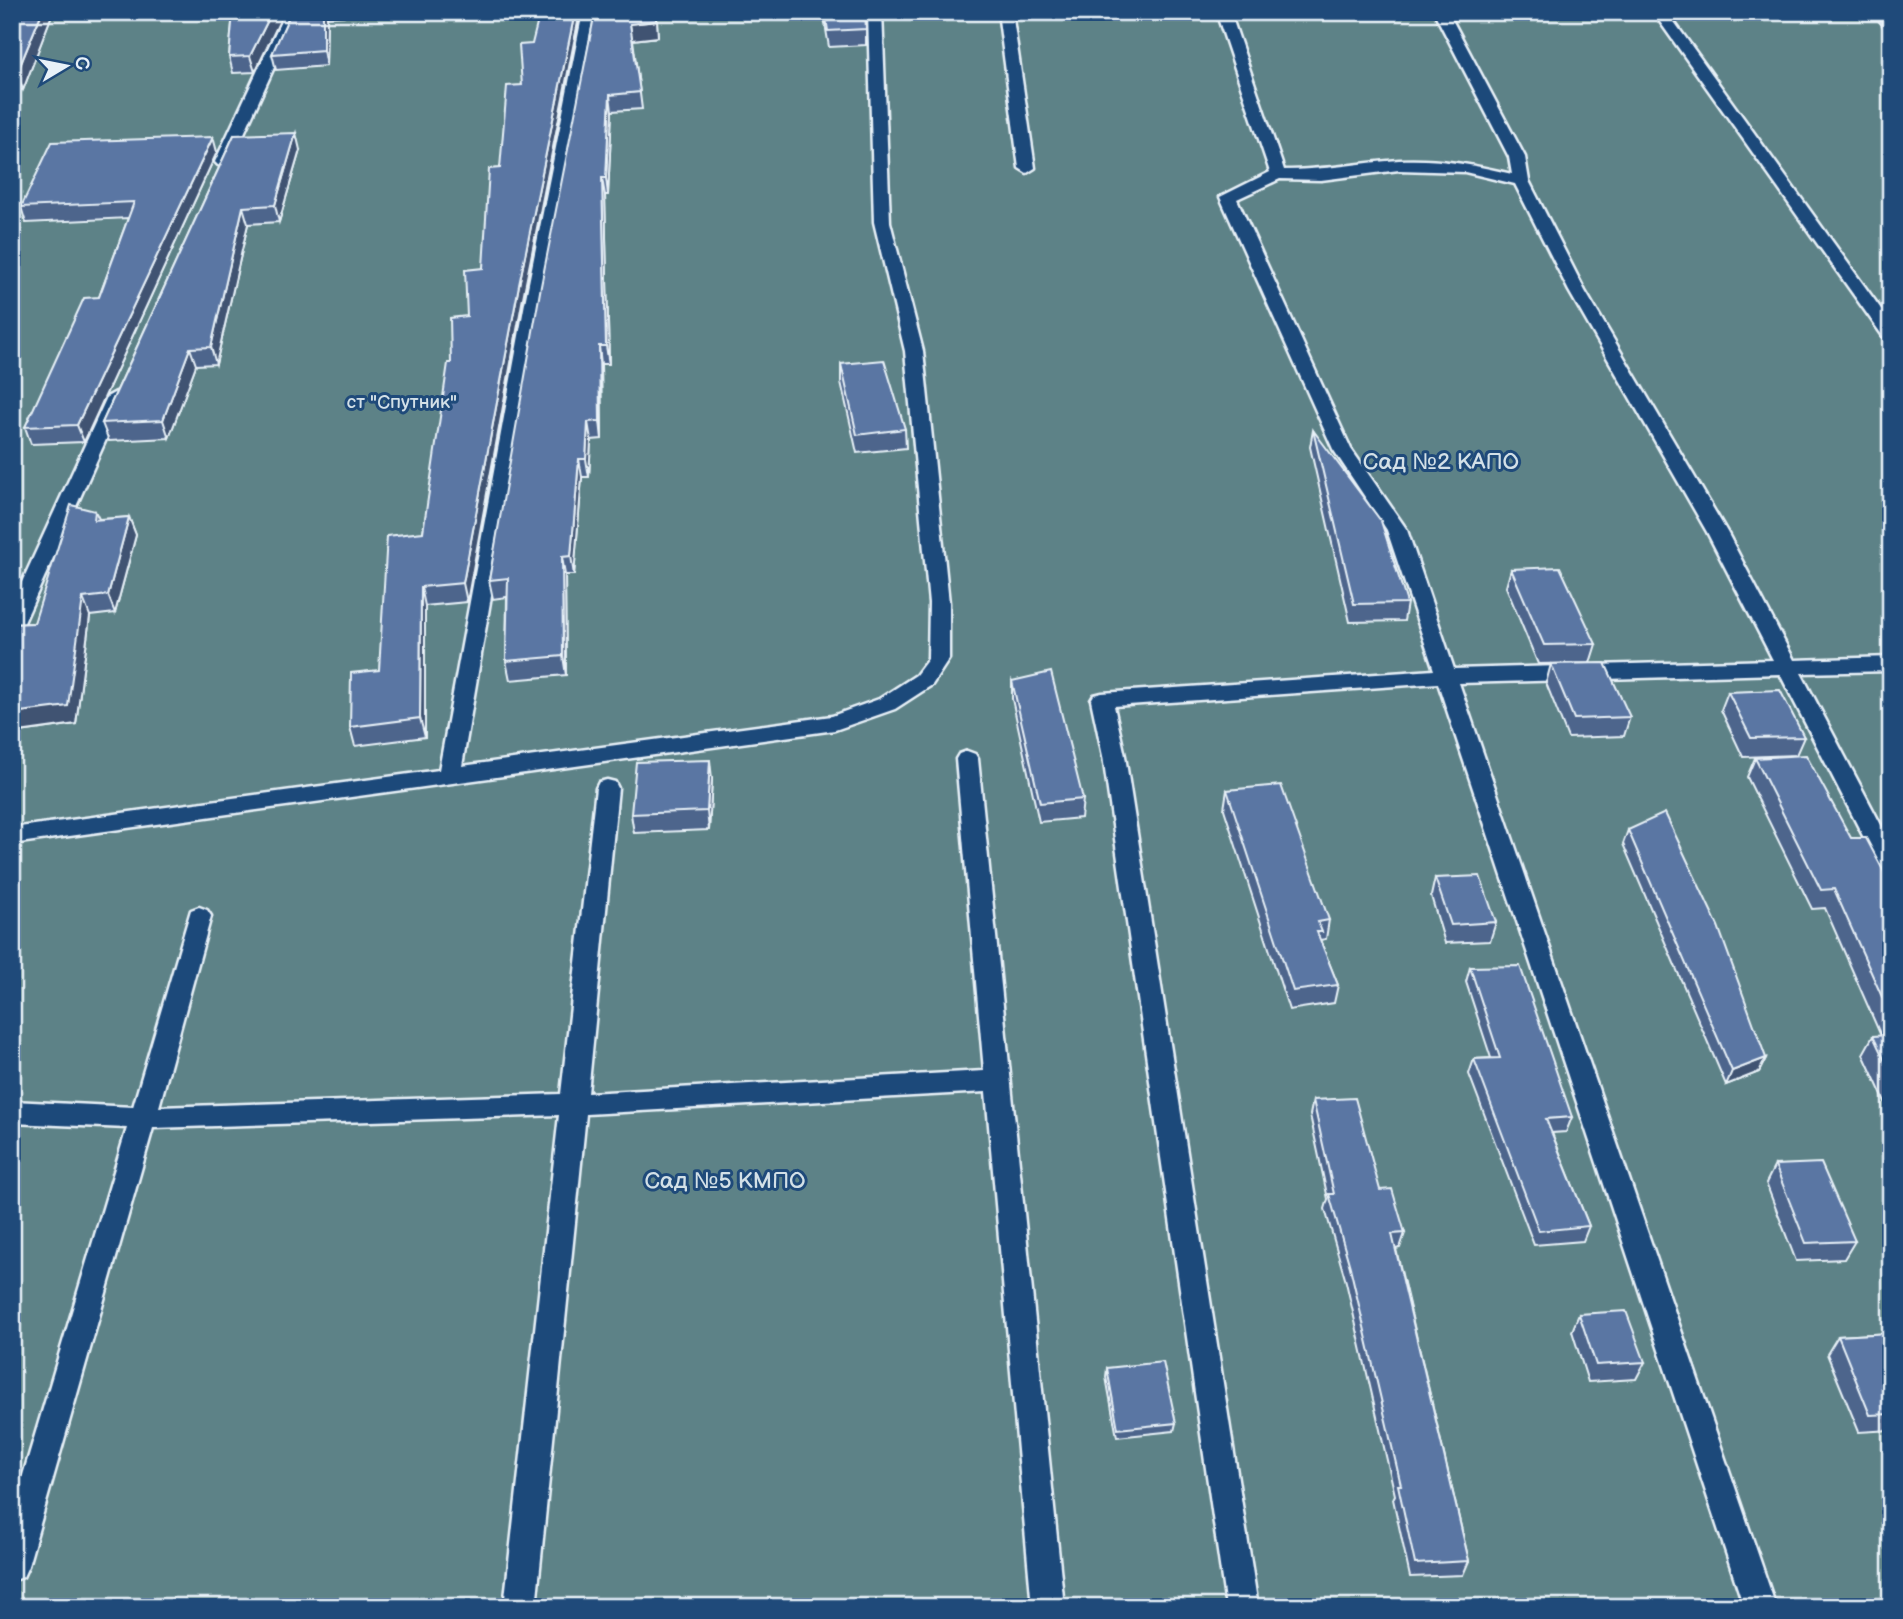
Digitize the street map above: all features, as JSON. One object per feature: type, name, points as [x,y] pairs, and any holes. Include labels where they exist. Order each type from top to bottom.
[{"type":"lane","points":[[217,176],[292,12]]},
{"type":"lane","points":[[449,778],[533,303],[590,12]]},
{"type":"lane","points":[[12,836],[835,723],[887,704],[924,680],[938,659],[939,603],[914,351],[882,222],[875,12]]},
{"type":"lane","points":[[1005,12],[1027,168]]},
{"type":"lane","points":[[1223,12],[1278,174]]},
{"type":"lane","points":[[1441,12],[1517,158],[1521,181],[1577,291],[1717,532],[1891,867]]},
{"type":"lane","points":[[1660,12],[1891,335]]},
{"type":"lane","points":[[1880,12],[1891,24]]},
{"type":"lane","points":[[1521,181],[1465,167],[1399,165],[1321,176],[1278,174],[1228,197],[1342,449],[1397,530],[1760,1607]]},
{"type":"lane","points":[[12,627],[125,376]]},
{"type":"lane","points":[[1242,1607],[1114,756],[1102,700],[1445,676],[1891,664]]},
{"type":"lane","points":[[967,760],[1048,1607]]},
{"type":"lane","points":[[520,1607],[607,788]]},
{"type":"lane","points":[[12,1566],[199,916]]},
{"type":"lane","points":[[12,1112],[143,1118],[574,1104],[996,1081]]},
{"type":"green space","points":[[12,12],[1891,12],[1891,1607],[12,1607]]},
{"type":"building","points":[[12,12],[42,12],[17,73],[12,74]]},
{"type":"building","points":[[233,12],[272,12],[250,56],[229,57]]},
{"type":"building","points":[[291,12],[323,12],[323,50],[272,54]]},
{"type":"building","points":[[540,12],[575,12],[519,285],[463,583],[421,587],[420,718],[350,727],[351,673],[379,670],[387,536],[423,532],[448,363],[451,363],[450,318],[467,316],[465,270],[483,268],[489,169],[500,168],[507,86],[522,85],[519,45],[532,44]]},
{"type":"building","points":[[595,12],[653,12],[657,21],[630,24],[640,92],[610,95],[606,178],[602,178],[606,346],[599,346],[600,421],[588,422],[586,459],[579,459],[571,556],[562,557],[563,656],[506,661],[508,578],[489,580],[541,286]]},
{"type":"building","points":[[825,12],[865,12],[866,29],[828,31]]},
{"type":"building","points":[[296,133],[275,205],[243,207],[211,347],[190,348],[163,420],[102,423],[234,135]]},
{"type":"building","points":[[213,137],[77,425],[25,427],[84,298],[99,297],[134,202],[21,207],[52,142]]},
{"type":"building","points":[[884,360],[905,429],[857,435],[841,364]]},
{"type":"building","points":[[1313,430],[1381,521],[1407,603],[1354,604]]},
{"type":"building","points":[[71,505],[95,511],[94,520],[129,517],[108,595],[83,598],[68,706],[12,713],[12,624],[34,623]]},
{"type":"building","points":[[1560,567],[1596,644],[1544,645],[1511,569]]},
{"type":"building","points":[[1605,663],[1630,717],[1574,719],[1551,664]]},
{"type":"building","points":[[1051,672],[1083,799],[1040,803],[1012,681]]},
{"type":"building","points":[[1780,690],[1804,737],[1751,738],[1728,692]]},
{"type":"building","points":[[1806,755],[1851,838],[1866,838],[1891,885],[1891,1017],[1834,889],[1821,890],[1755,758]]},
{"type":"building","points":[[710,760],[707,811],[631,814],[636,762]]},
{"type":"building","points":[[1281,785],[1329,920],[1318,922],[1322,932],[1317,932],[1338,985],[1293,991],[1227,790]]},
{"type":"building","points":[[1665,813],[1718,926],[1766,1058],[1732,1071],[1628,830]]},
{"type":"building","points":[[1480,876],[1496,922],[1451,925],[1435,878]]},
{"type":"building","points":[[1520,966],[1572,1117],[1546,1119],[1589,1226],[1539,1231],[1474,1059],[1500,1058],[1470,967]]},
{"type":"building","points":[[1891,1035],[1891,1074],[1873,1036]]},
{"type":"building","points":[[1355,1098],[1380,1190],[1392,1189],[1405,1233],[1392,1234],[1469,1561],[1415,1564],[1398,1485],[1401,1485],[1350,1267],[1329,1194],[1334,1194],[1313,1100]]},
{"type":"building","points":[[1821,1163],[1855,1241],[1806,1243],[1775,1165]]},
{"type":"building","points":[[1626,1311],[1645,1362],[1596,1365],[1579,1314]]},
{"type":"building","points":[[1891,1333],[1891,1414],[1870,1415],[1838,1336]]},
{"type":"building","points":[[1163,1362],[1176,1423],[1118,1429],[1107,1368]]},
{"type":"park label","name":"ст \"Спутник\"","points":[[402,401]]},
{"type":"park label","name":"Сад №2 КАПО","points":[[1441,461]]},
{"type":"park label","name":"Сад №5 КМПО","points":[[725,1180]]}]
